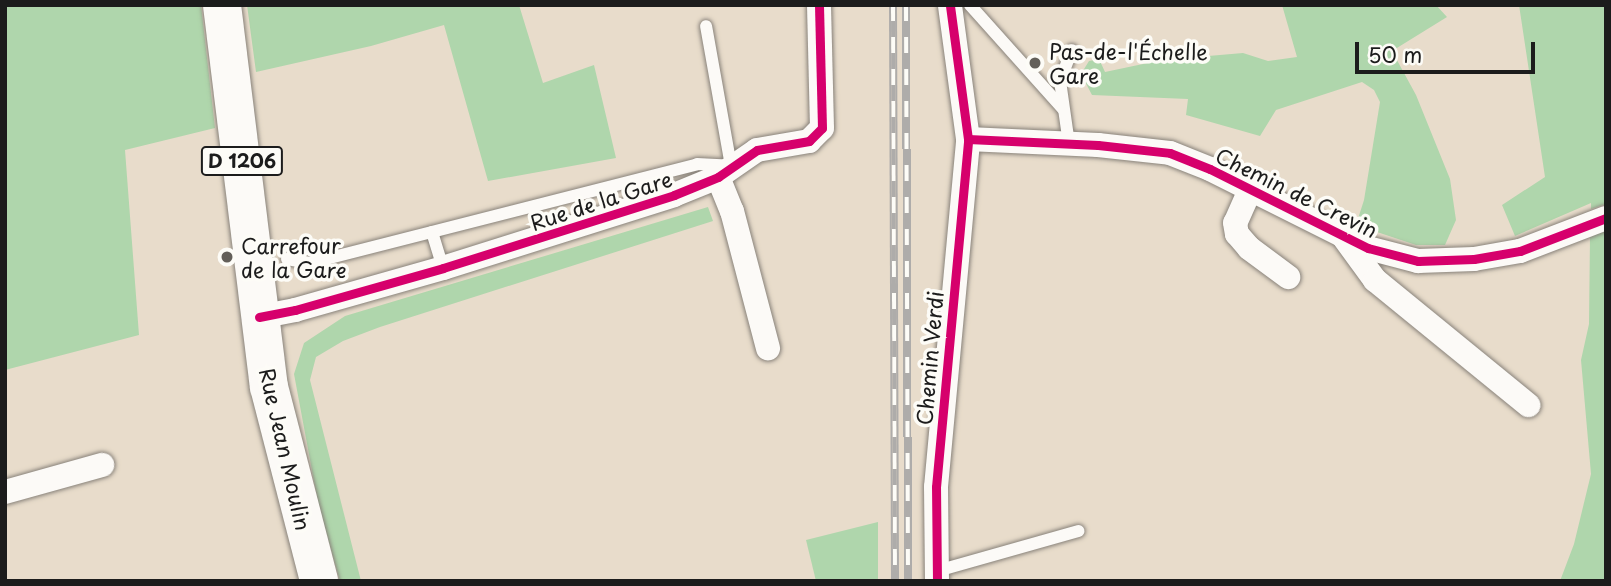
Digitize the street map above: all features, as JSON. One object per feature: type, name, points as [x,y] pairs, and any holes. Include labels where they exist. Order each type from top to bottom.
[{"type":"main road","name":"D 1206","points":[[222,5],[259,317]]},
{"type":"main road","name":"Rue Jean Moulin","points":[[259,317],[272,399],[319,581]]},
{"type":"street","name":"Rue de la Gare","points":[[259,317],[295,310],[443,268],[692,189],[757,150],[809,141],[822,128],[819,5]]},
{"type":"street","name":"Chemin Verdi","points":[[937,576],[936,487],[968,139],[950,5]]},
{"type":"street","name":"Chemin de Crevin","points":[[968,139],[1163,151],[1187,159],[1342,236],[1385,254],[1418,261],[1453,261],[1520,251],[1598,221]]},
{"type":"street","points":[[724,172],[768,348]]},
{"type":"street","points":[[1250,190],[1235,223],[1237,234],[1249,248],[1288,277]]},
{"type":"street","points":[[1342,236],[1375,280],[1528,405]]},
{"type":"street","points":[[5,492],[102,465]]},
{"type":"lane","points":[[970,5],[1063,109]]},
{"type":"lane","points":[[287,259],[310,262],[697,164],[724,172],[706,26]]},
{"type":"lane","points":[[1069,144],[1060,81],[1072,50]]},
{"type":"lane","points":[[432,232],[443,268]]},
{"type":"lane","points":[[937,576],[1078,531]]},
{"type":"green space","points":[[5,5],[201,5],[215,128],[125,150],[139,335],[5,370]]},
{"type":"green space","points":[[247,5],[519,5],[543,83],[594,65],[616,158],[488,181],[444,25],[371,46],[256,72]]},
{"type":"green space","points":[[1282,5],[1436,5],[1447,17],[1392,51],[1416,95],[1450,179],[1456,220],[1445,245],[1416,245],[1356,225],[1364,200],[1380,102],[1374,90],[1362,82],[1276,110],[1260,136],[1186,115],[1188,99],[1092,95],[1081,74],[1089,61],[1099,59],[1105,72],[1162,60],[1243,53],[1268,61],[1297,57]]},
{"type":"green space","points":[[1519,5],[1606,5],[1606,204],[1591,209],[1591,203],[1515,236],[1502,205],[1545,177]]},
{"type":"green space","points":[[708,207],[713,221],[380,327],[343,341],[316,357],[310,380],[361,581],[340,581],[319,508],[294,374],[304,343],[345,316]]},
{"type":"green space","points":[[1606,230],[1606,581],[1560,581],[1574,544],[1591,474],[1581,360],[1589,324],[1590,237]]},
{"type":"green space","points":[[878,522],[878,581],[816,581],[806,540]]},
{"type":"railway","points":[[893,5],[895,581]]},
{"type":"railway","points":[[906,5],[908,581]]},
{"type":"cycle path","points":[[259,317],[295,310],[443,268],[674,195],[718,177],[757,150],[809,141],[822,128],[819,5]]},
{"type":"cycle path","points":[[937,581],[936,487],[968,139],[950,5]]},
{"type":"cycle path","points":[[968,139],[1098,145],[1170,153],[1210,169],[1368,248],[1418,261],[1474,259],[1520,251],[1606,218]]},
{"type":"place","name":"Pas-de-l'Échelle Gare","points":[[1035,63]]},
{"type":"place","name":"Carrefour de la Gare","points":[[227,257]]}]
